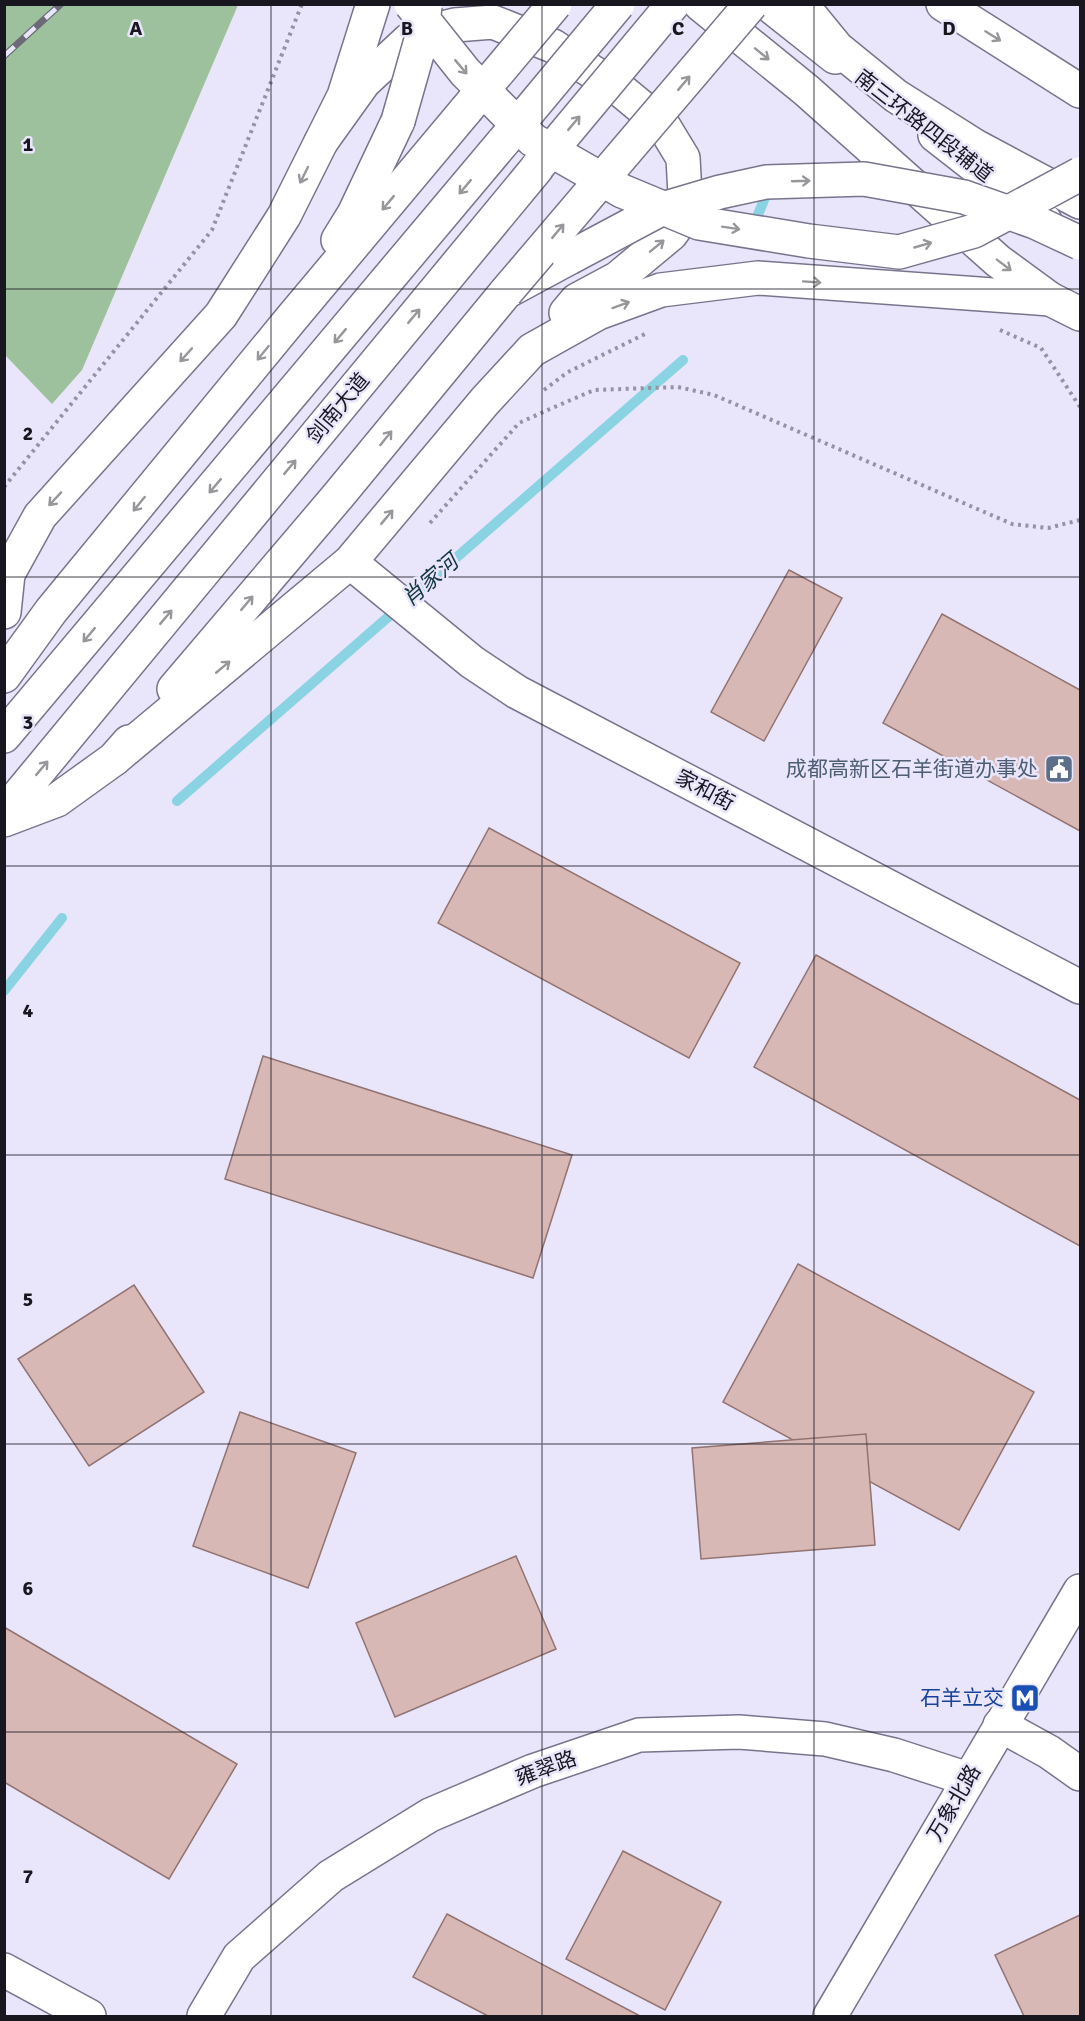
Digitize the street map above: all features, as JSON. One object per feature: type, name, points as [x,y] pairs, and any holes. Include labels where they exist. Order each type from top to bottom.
[{"type":"main road","points":[[4,612],[8,574],[40,516],[221,315],[284,216],[344,96],[373,4]]},
{"type":"main road","points":[[411,4],[465,72],[533,140],[622,191],[699,223],[809,241],[899,252],[974,231],[1080,174]]},
{"type":"main road","points":[[291,319],[354,214],[398,121],[421,40],[426,4]]},
{"type":"main road","points":[[4,676],[51,611],[291,319],[555,4]]},
{"type":"main road","points":[[4,736],[618,4]]},
{"type":"main road","name":"剑南大道","points":[[4,813],[673,4]]},
{"type":"main road","points":[[699,4],[806,90],[998,261],[1050,299],[1080,314]]},
{"type":"main road","points":[[114,759],[751,4]]},
{"type":"main road","name":"南三环路四段辅道","points":[[768,4],[1080,249]]},
{"type":"main road","points":[[801,4],[837,48],[896,96],[975,146],[1080,202]]},
{"type":"main road","points":[[943,4],[1080,91]]},
{"type":"main road","points":[[4,820],[57,800],[114,759],[350,562],[485,401],[577,300],[618,278],[671,234],[686,213],[683,158],[663,125],[623,92],[553,46],[493,22],[455,25],[409,40],[364,82],[321,142]]},
{"type":"main road","points":[[506,292],[659,210],[720,192],[766,182],[864,179],[964,197],[1035,222],[1080,243]]},
{"type":"main road","points":[[532,350],[597,313],[662,290],[758,278],[1050,299]]},
{"type":"main road","name":"家和街","points":[[350,562],[472,662],[517,692],[1080,987]]},
{"type":"main road","name":"万象北路","points":[[830,2016],[1080,1592]]},
{"type":"main road","points":[[1000,1725],[1048,1752],[1080,1774]]},
{"type":"main road","name":"雍翠路","points":[[204,2016],[239,1957],[331,1876],[430,1815],[533,1771],[639,1735],[739,1732],[825,1739],[894,1755],[968,1779]]},
{"type":"main road","points":[[4,1971],[89,2016]]},
{"type":"path","points":[[4,487],[212,230],[302,4]]},
{"type":"path","points":[[991,327],[1041,348],[1080,407]]},
{"type":"path","points":[[539,393],[568,372],[650,332]]},
{"type":"path","points":[[424,530],[519,423],[594,390],[678,387],[714,395],[1012,524],[1048,528],[1080,520]]},
{"type":"green space","points":[[5,4],[238,5],[82,370],[52,404],[5,355]]},
{"type":"building","points":[[789,570],[842,598],[764,741],[711,712]]},
{"type":"building","points":[[942,614],[1080,690],[1080,831],[883,723]]},
{"type":"building","points":[[489,828],[740,963],[689,1058],[438,923]]},
{"type":"building","points":[[816,955],[1080,1100],[1080,1246],[754,1067]]},
{"type":"building","points":[[263,1056],[572,1155],[533,1278],[225,1179]]},
{"type":"building","points":[[798,1264],[1034,1392],[959,1530],[723,1402]]},
{"type":"building","points":[[134,1285],[204,1392],[89,1466],[18,1359]]},
{"type":"building","points":[[240,1412],[356,1453],[308,1588],[193,1546]]},
{"type":"building","points":[[866,1434],[875,1545],[701,1559],[692,1448]]},
{"type":"building","points":[[516,1556],[556,1649],[395,1717],[356,1623]]},
{"type":"building","points":[[4,1627],[237,1764],[169,1879],[4,1782]]},
{"type":"building","points":[[623,1851],[721,1902],[665,2010],[566,1959]]},
{"type":"building","points":[[447,1914],[640,2016],[488,2016],[413,1977]]},
{"type":"building","points":[[1080,1915],[1080,2016],[1024,2016],[995,1955]]},
{"type":"waterway","name":"肖家河","points":[[752,229],[769,188]]},
{"type":"waterway","name":"肖家河","points":[[177,801],[683,360]]},
{"type":"waterway","name":"肖家河","points":[[4,991],[62,918]]},
{"type":"railway","points":[[4,56],[61,4]]},
{"type":"place","name":"成都高新区石羊街道办事处","points":[[1059,769]]},
{"type":"place","name":"石羊立交","points":[[1025,1698]]}]
